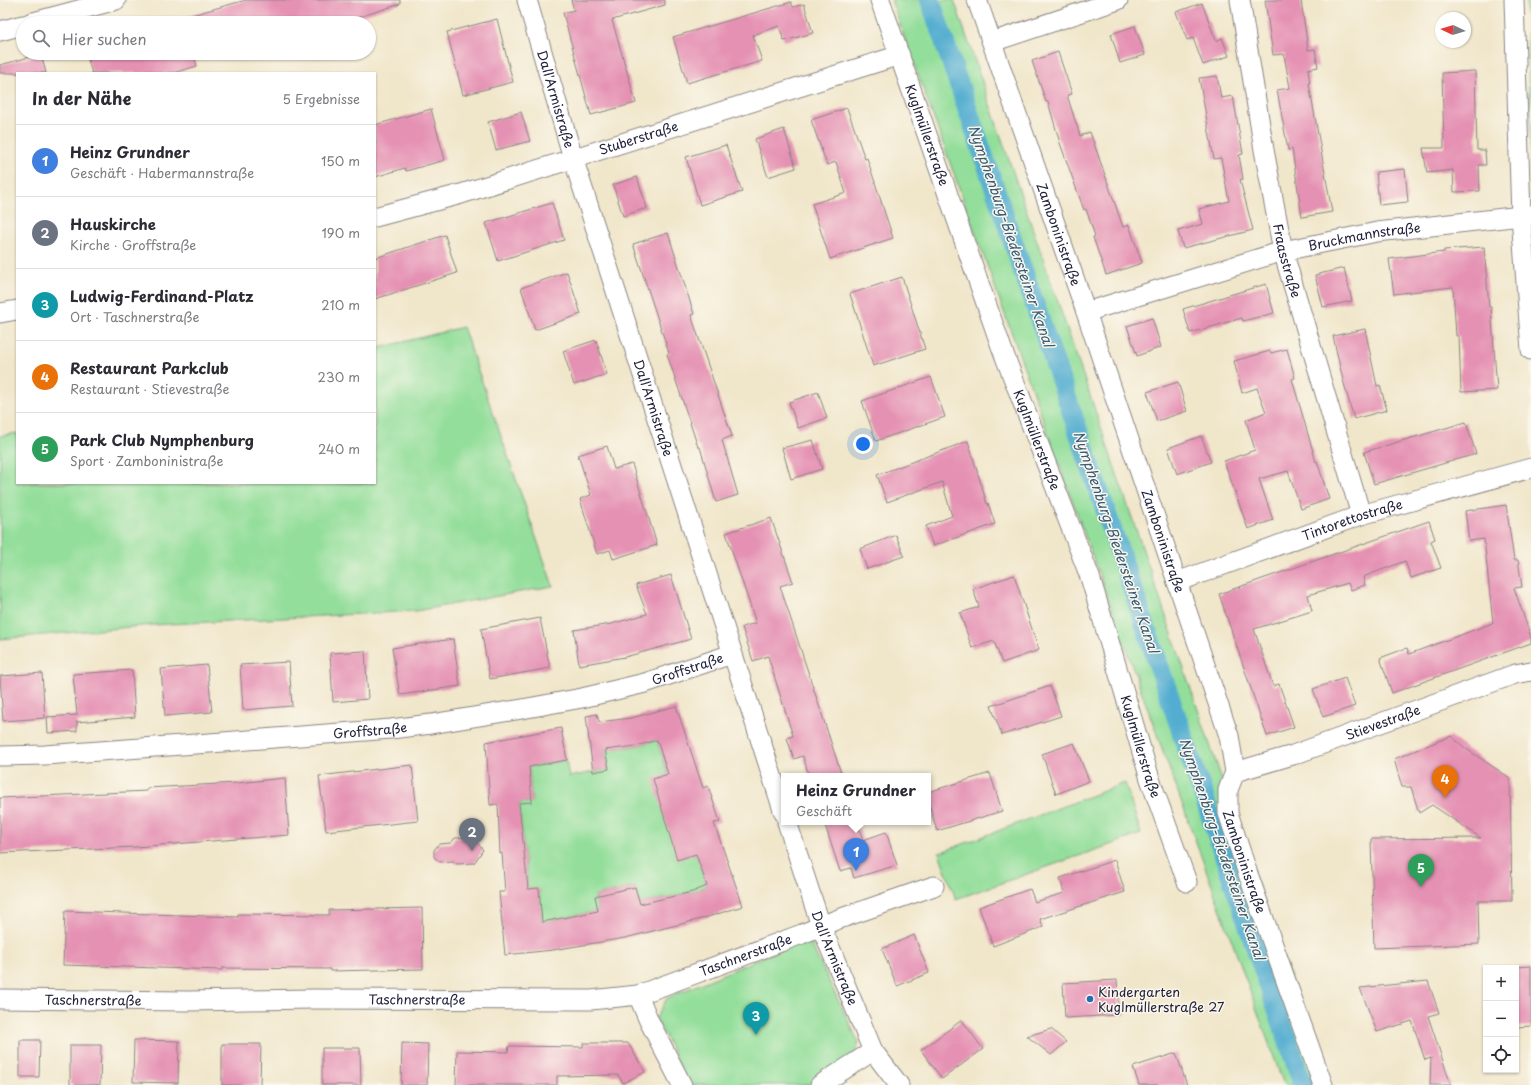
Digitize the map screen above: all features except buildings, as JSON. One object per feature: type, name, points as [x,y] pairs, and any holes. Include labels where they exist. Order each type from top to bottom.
[{"type":"street","points":[[56,16],[116,0]]},
{"type":"street","name":"Dall'Armistraße","points":[[527,0],[573,158],[781,804]]},
{"type":"street","name":"Kuglmüllerstraße","points":[[880,0],[1002,349],[1090,577],[1150,779],[1187,882]]},
{"type":"street","name":"Zamboninistraße","points":[[977,0],[1086,312],[1229,736],[1235,772],[1228,790],[1228,812],[1251,882],[1323,1085]]},
{"type":"street","points":[[992,42],[1118,0]]},
{"type":"street","name":"Fraasstraße","points":[[1240,0],[1264,150],[1283,251],[1361,515]]},
{"type":"street","points":[[1514,0],[1526,216],[1531,350]]},
{"type":"street","points":[[0,31],[16,27]]},
{"type":"street","name":"Stuberstraße","points":[[376,217],[461,194],[900,55]]},
{"type":"street","name":"Bruckmannstraße","points":[[1086,312],[1283,251],[1377,232],[1526,216]]},
{"type":"street","points":[[0,313],[16,310]]},
{"type":"street","name":"Tintorettostraße","points":[[1177,582],[1361,515],[1531,468]]},
{"type":"street","name":"Groffstraße","points":[[0,756],[45,755],[223,742],[391,729],[431,724],[582,698],[644,682],[732,654]]},
{"type":"street","name":"Stievestraße","points":[[1235,772],[1293,755],[1515,674],[1531,671]]},
{"type":"street","name":"Dall'Armistraße","points":[[788,825],[820,926],[873,1051],[899,1085]]},
{"type":"street","name":"Taschnerstraße","points":[[0,999],[188,1001],[314,999],[591,1000],[638,995],[820,926],[934,886]]},
{"type":"street","points":[[638,995],[649,1021],[682,1085]]},
{"type":"street","points":[[820,1085],[873,1051]]},
{"type":"green space","points":[[891,0],[954,0],[1327,1085],[1284,1085]]},
{"type":"green space","points":[[1526,0],[1531,0],[1531,164]]},
{"type":"green space","points":[[463,327],[553,586],[416,611],[152,625],[0,639],[0,436],[16,433],[16,484],[376,484],[376,349]]},
{"type":"green space","points":[[657,740],[668,774],[678,859],[696,854],[707,886],[692,892],[640,904],[635,887],[595,896],[598,911],[542,922],[539,889],[528,889],[519,803],[532,802],[529,767],[566,760],[569,777],[609,769],[605,750],[636,746]]},
{"type":"green space","points":[[1125,783],[1141,834],[956,899],[939,853]]},
{"type":"green space","points":[[808,938],[859,1043],[854,1056],[807,1085],[689,1085],[656,1018],[667,998]]},
{"type":"waterway","name":"Nymphenburg-Biedersteiner Kanal","points":[[930,0],[1303,1085]]},
{"type":"place","name":"Restaurant Parkclub","points":[[1445,798]]},
{"type":"place","name":"Hauskirche","points":[[472,851]]},
{"type":"place","name":"Heinz Grundner","points":[[856,871]]},
{"type":"place","name":"Park Club Nymphenburg","points":[[1421,887]]},
{"type":"place","name":"Kindergarten Kuglmüllerstraße 27","points":[[1090,999]]},
{"type":"place","name":"Ludwig-Ferdinand-Platz","points":[[756,1035]]}]
